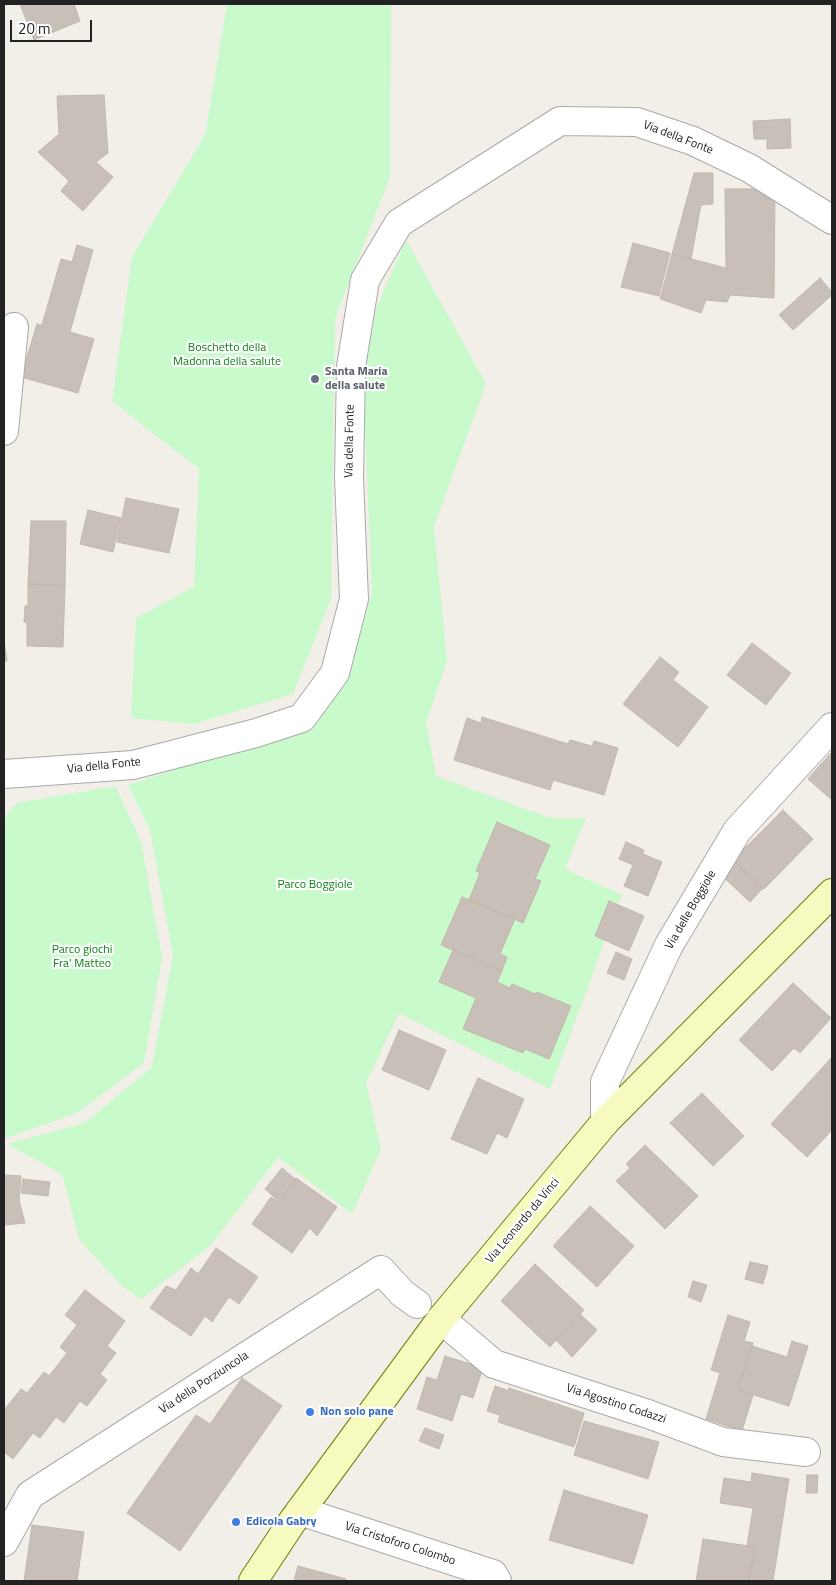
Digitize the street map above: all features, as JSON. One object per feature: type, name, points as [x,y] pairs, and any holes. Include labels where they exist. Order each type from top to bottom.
[{"type":"street","name":"Via della Fonte","points":[[4,774],[133,765],[256,733],[302,718],[335,673],[354,599],[349,478],[351,367],[365,280],[399,223],[560,121],[637,122],[693,141],[749,168],[832,220]]},
{"type":"street","points":[[4,431],[14,327]]},
{"type":"street","name":"Via delle Boggiole","points":[[605,1122],[605,1082],[669,945],[737,831],[832,727]]},
{"type":"street","name":"Via Leonardo da Vinci","points":[[253,1581],[300,1511],[441,1320],[605,1122],[832,893]]},
{"type":"street","name":"Via della Porziuncola","points":[[4,1542],[30,1495],[381,1270],[402,1293],[418,1304]]},
{"type":"street","name":"Via Agostino Codazzi","points":[[441,1320],[494,1364],[648,1414],[723,1442],[806,1452]]},
{"type":"street","name":"Via Cristoforo Colombo","points":[[300,1511],[493,1574],[497,1581]]},
{"type":"green space","name":"Boschetto della Madonna della salute","points":[[227,4],[391,4],[390,177],[335,318],[331,599],[293,694],[194,724],[131,718],[136,618],[194,587],[199,469],[112,401],[132,257],[205,135]]},
{"type":"green space","name":"Parco Boggiole","points":[[406,240],[486,384],[434,526],[447,661],[426,723],[436,776],[550,818],[586,818],[565,869],[622,895],[550,1089],[399,1013],[366,1083],[381,1150],[352,1214],[278,1157],[210,1246],[141,1299],[121,1285],[79,1239],[62,1174],[7,1144],[85,1123],[152,1067],[173,955],[150,830],[128,785],[317,723],[350,671],[372,592],[363,380],[376,309]]},
{"type":"green space","name":"Parco giochi Fra' Matteo","points":[[115,786],[141,841],[162,957],[144,1063],[77,1113],[6,1138],[4,1135],[4,819],[17,803]]},
{"type":"building","points":[[20,4],[74,4],[80,21],[34,40]]},
{"type":"building","points":[[104,95],[108,153],[96,162],[113,177],[83,211],[61,191],[69,181],[38,152],[59,134],[57,96]]},
{"type":"building","points":[[790,119],[791,148],[767,149],[767,139],[754,139],[753,121]]},
{"type":"building","points":[[694,173],[713,173],[713,204],[701,205],[691,259],[672,254]]},
{"type":"building","points":[[725,189],[775,189],[774,298],[730,295],[727,302],[706,300],[701,313],[660,299],[672,254],[726,268]]},
{"type":"building","points":[[633,243],[670,253],[659,296],[621,287]]},
{"type":"building","points":[[77,245],[93,250],[70,332],[94,339],[78,393],[21,377],[37,324],[42,325],[61,259],[72,262]]},
{"type":"building","points":[[820,278],[832,292],[832,295],[793,330],[779,315]]},
{"type":"building","points":[[126,498],[179,509],[169,553],[117,542]]},
{"type":"building","points":[[88,510],[121,518],[113,552],[80,544]]},
{"type":"building","points":[[31,521],[66,521],[65,586],[28,584]]},
{"type":"building","points":[[28,584],[65,586],[63,647],[27,646],[27,623],[24,622],[25,606],[28,606]]},
{"type":"building","points":[[4,640],[7,661],[4,661]]},
{"type":"building","points":[[752,643],[791,673],[766,705],[727,675]]},
{"type":"building","points":[[660,657],[679,672],[673,680],[708,707],[678,747],[623,704]]},
{"type":"building","points":[[482,717],[568,744],[570,740],[592,746],[594,741],[618,748],[604,795],[553,780],[550,790],[454,760],[467,718],[481,723]]},
{"type":"building","points":[[832,752],[832,775],[821,764]]},
{"type":"building","points":[[821,764],[832,775],[832,800],[808,779]]},
{"type":"building","points":[[783,810],[813,839],[764,889],[733,860]]},
{"type":"building","points":[[497,822],[550,845],[535,879],[541,881],[523,923],[469,900],[480,873],[476,871]]},
{"type":"building","points":[[626,842],[644,850],[643,854],[662,862],[648,896],[624,886],[633,865],[619,859]]},
{"type":"building","points":[[733,860],[763,888],[750,902],[720,874]]},
{"type":"building","points":[[462,897],[515,919],[500,954],[507,957],[502,971],[441,945]]},
{"type":"building","points":[[609,901],[644,916],[629,951],[595,936]]},
{"type":"building","points":[[453,950],[502,971],[497,982],[510,988],[512,984],[535,994],[537,992],[571,1006],[549,1059],[525,1049],[523,1053],[463,1029],[476,998],[439,982]]},
{"type":"building","points":[[616,952],[632,959],[624,980],[607,973]]},
{"type":"building","points":[[793,983],[831,1018],[800,1053],[794,1048],[772,1071],[739,1040]]},
{"type":"building","points":[[399,1030],[446,1050],[429,1090],[382,1070]]},
{"type":"building","points":[[832,1057],[832,1130],[807,1157],[771,1124]]},
{"type":"building","points":[[478,1078],[524,1099],[507,1138],[497,1133],[487,1154],[451,1139]]},
{"type":"building","points":[[702,1093],[744,1136],[713,1166],[670,1123]]},
{"type":"building","points":[[645,1145],[698,1196],[665,1229],[616,1181],[630,1168],[626,1164]]},
{"type":"building","points":[[282,1168],[295,1179],[280,1202],[265,1189]]},
{"type":"building","points":[[4,1175],[21,1176],[19,1200],[25,1223],[4,1225]]},
{"type":"building","points":[[296,1178],[337,1207],[317,1236],[310,1228],[292,1253],[252,1224],[271,1197],[279,1202]]},
{"type":"building","points":[[23,1179],[50,1182],[48,1196],[21,1193]]},
{"type":"building","points":[[590,1206],[634,1246],[597,1287],[553,1246]]},
{"type":"building","points":[[216,1248],[258,1277],[239,1304],[229,1297],[212,1322],[205,1316],[191,1336],[150,1308],[166,1286],[176,1290],[191,1268],[198,1274]]},
{"type":"building","points":[[750,1262],[768,1266],[763,1284],[745,1279]]},
{"type":"building","points":[[535,1264],[584,1310],[550,1347],[501,1301]]},
{"type":"building","points":[[693,1281],[707,1285],[701,1302],[688,1297]]},
{"type":"building","points":[[85,1290],[125,1321],[107,1346],[116,1353],[100,1374],[107,1380],[87,1406],[80,1401],[64,1423],[56,1417],[40,1438],[33,1433],[13,1459],[4,1452],[4,1410],[21,1389],[27,1393],[44,1372],[49,1376],[67,1353],[60,1347],[77,1325],[65,1315]]},
{"type":"building","points":[[580,1314],[597,1330],[572,1357],[556,1340]]},
{"type":"building","points":[[728,1315],[750,1322],[744,1341],[753,1343],[738,1390],[753,1395],[742,1431],[706,1419],[720,1373],[711,1370]]},
{"type":"building","points":[[792,1341],[808,1346],[789,1406],[738,1390],[752,1346],[787,1357]]},
{"type":"building","points":[[445,1356],[483,1368],[473,1398],[461,1394],[452,1421],[417,1409],[427,1377],[437,1380]]},
{"type":"building","points":[[242,1378],[282,1406],[180,1551],[127,1513],[196,1415],[210,1424]]},
{"type":"building","points":[[495,1386],[507,1390],[499,1415],[487,1411]]},
{"type":"building","points":[[509,1388],[584,1413],[574,1447],[498,1422]]},
{"type":"building","points":[[584,1421],[659,1442],[648,1479],[574,1455]]},
{"type":"building","points":[[425,1428],[444,1435],[439,1449],[419,1441]]},
{"type":"building","points":[[752,1473],[789,1479],[773,1581],[749,1581],[755,1547],[747,1546],[753,1508],[720,1503],[724,1478],[751,1482]]},
{"type":"building","points":[[807,1475],[818,1475],[817,1493],[806,1493]]},
{"type":"building","points":[[564,1490],[648,1515],[633,1564],[549,1540]]},
{"type":"building","points":[[32,1525],[84,1532],[77,1581],[24,1581]]},
{"type":"building","points":[[703,1539],[755,1547],[749,1581],[696,1581]]},
{"type":"building","points":[[298,1566],[346,1579],[345,1581],[294,1581]]},
{"type":"place","name":"Santa Maria della salute","points":[[315,379]]},
{"type":"place","name":"Non solo pane","points":[[310,1412]]},
{"type":"place","name":"Edicola Gabry","points":[[236,1522]]}]
